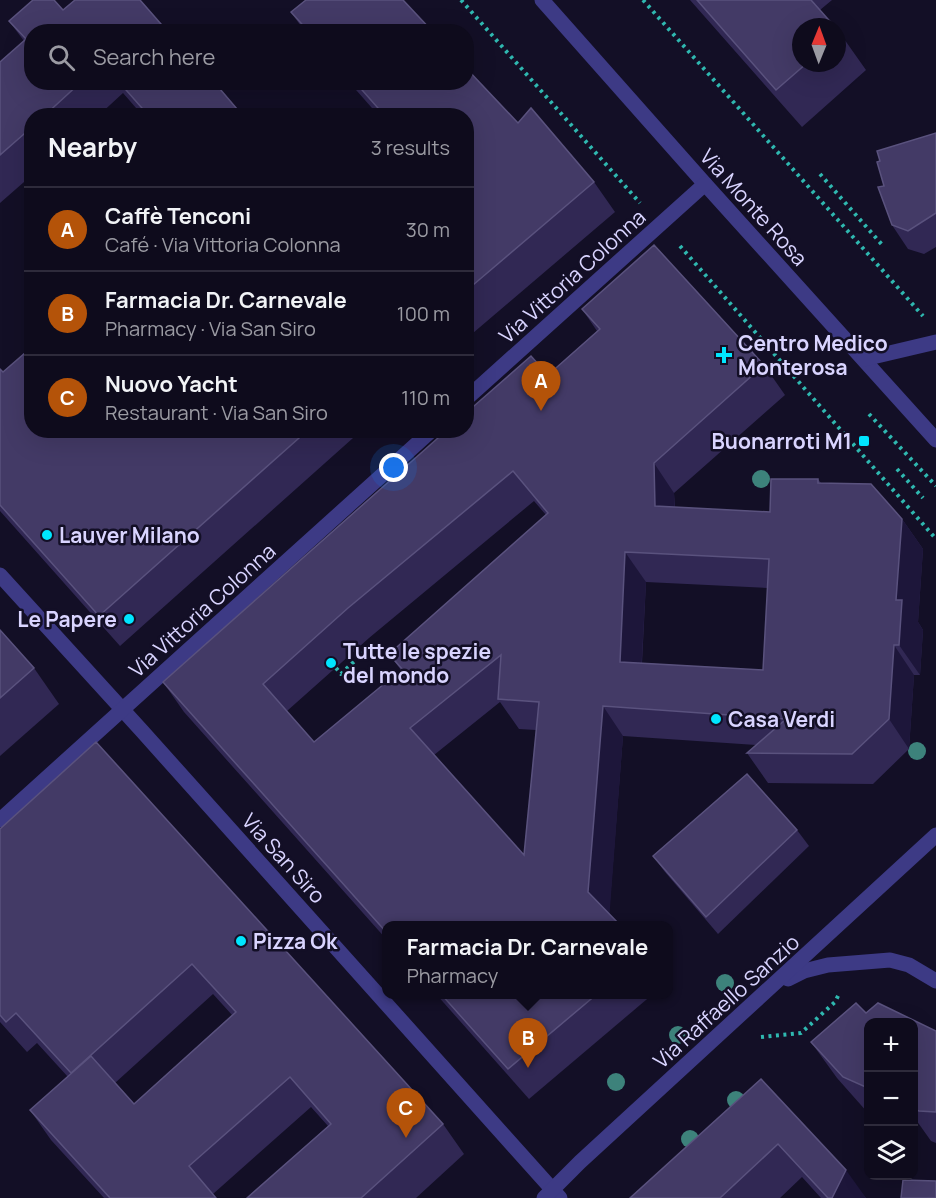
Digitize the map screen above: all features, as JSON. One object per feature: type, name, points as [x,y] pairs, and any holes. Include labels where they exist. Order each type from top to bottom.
[{"type":"street","name":"Via Monte Rosa","points":[[542,0],[936,440]]},
{"type":"street","name":"Via Vittoria Colonna","points":[[474,392],[705,184]]},
{"type":"street","points":[[864,359],[936,342]]},
{"type":"street","name":"Via Vittoria Colonna","points":[[0,819],[423,438]]},
{"type":"street","name":"Via San Siro","points":[[0,575],[123,710],[552,1195]]},
{"type":"street","name":"Via Raffaello Sanzio","points":[[552,1195],[713,1041],[936,835]]},
{"type":"street","points":[[772,988],[804,971],[828,965],[890,960],[909,964],[936,981]]},
{"type":"path","points":[[460,0],[643,206]]},
{"type":"path","points":[[643,0],[926,319]]},
{"type":"path","points":[[820,174],[884,247]]},
{"type":"path","points":[[672,238],[936,539]]},
{"type":"path","points":[[897,469],[923,498]]},
{"type":"path","points":[[336,668],[341,674],[363,653]]},
{"type":"path","points":[[713,1041],[801,1033],[835,1002],[844,984]]},
{"type":"building","points":[[33,0],[54,0],[63,10],[75,0],[140,0],[161,24],[24,24],[24,37],[9,21]]},
{"type":"building","points":[[306,0],[403,0],[426,24],[302,24],[291,12]]},
{"type":"building","points":[[697,0],[811,0],[827,18],[792,18],[792,72],[797,72],[776,90]]},
{"type":"building","points":[[24,41],[24,90],[72,90],[53,108],[24,108],[24,134],[0,155],[0,62]]},
{"type":"building","points":[[474,76],[518,123],[531,108],[594,182],[474,284],[474,108],[378,108],[362,90],[474,90]]},
{"type":"building","points":[[126,90],[221,90],[236,108],[142,108]]},
{"type":"building","points":[[936,133],[936,213],[908,231],[892,225],[878,187],[884,186],[877,162],[880,161],[877,151]]},
{"type":"building","points":[[654,245],[764,365],[654,463],[655,506],[770,512],[771,479],[818,479],[818,483],[871,484],[902,519],[896,600],[902,600],[899,645],[894,645],[889,719],[852,754],[747,753],[786,719],[603,706],[588,892],[616,921],[382,921],[382,927],[163,682],[438,438],[474,438],[474,406],[531,356],[548,375],[600,329],[582,309]],"holes":[[[513,471],[548,513],[389,654],[402,669],[314,742],[263,684],[348,608]],[[625,552],[769,559],[763,670],[620,662]],[[501,655],[498,699],[539,702],[524,855],[410,728]]]},
{"type":"building","points":[[24,354],[24,438],[299,438],[99,616],[0,505],[0,369],[3,372]]},
{"type":"building","points":[[0,630],[34,668],[0,698]]},
{"type":"building","points":[[96,742],[443,1124],[361,1198],[247,1198],[331,1124],[290,1077],[189,1166],[216,1198],[110,1198],[30,1110],[91,1056],[134,1104],[236,1012],[192,964],[71,1073],[16,1013],[6,1022],[0,1015],[0,829]]},
{"type":"building","points":[[747,774],[797,830],[706,917],[653,856]]},
{"type":"building","points":[[445,999],[591,999],[508,1069]]},
{"type":"building","points":[[856,1003],[866,1013],[878,1003],[909,1018],[864,1018],[864,1086],[843,1077],[811,1042]]},
{"type":"building","points":[[918,1022],[936,1031],[936,1112],[919,1111]]},
{"type":"building","points":[[761,1079],[846,1170],[832,1198],[828,1198],[778,1144],[720,1198],[630,1198]]},
{"type":"building","points":[[903,1180],[936,1181],[936,1198],[901,1198]]},
{"type":"place","name":"Centro Medico Monterosa","points":[[724,355]]},
{"type":"place","name":"Caffè Tenconi","points":[[541,411]]},
{"type":"place","name":"Buonarroti M1","points":[[864,441]]},
{"type":"place","name":"Lauver Milano","points":[[47,535]]},
{"type":"place","name":"Le Papere","points":[[129,619]]},
{"type":"place","name":"Tutte le spezie del mondo","points":[[331,663]]},
{"type":"place","name":"Casa Verdi","points":[[716,719]]},
{"type":"place","name":"Pizza Ok","points":[[241,941]]},
{"type":"place","name":"Farmacia Dr. Carnevale","points":[[528,1068]]},
{"type":"place","name":"Nuovo Yacht","points":[[406,1138]]}]
